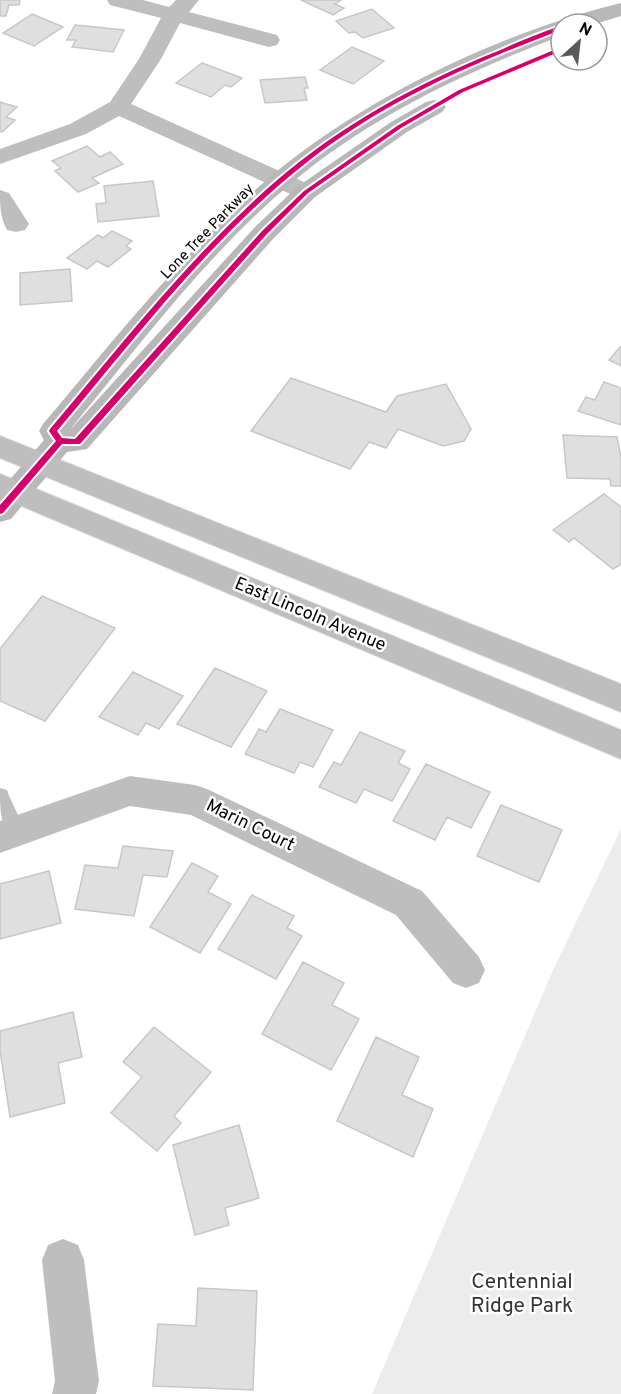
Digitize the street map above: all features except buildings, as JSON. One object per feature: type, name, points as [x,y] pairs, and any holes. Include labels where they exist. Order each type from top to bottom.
[{"type":"street","points":[[118,0],[180,8],[269,40]]},
{"type":"street","points":[[0,157],[78,129],[118,107],[180,8]]},
{"type":"street","name":"Lone Tree Parkway","points":[[51,452],[53,431],[60,422],[235,222],[281,180],[376,113],[431,83],[549,33]]},
{"type":"street","points":[[6,496],[51,452],[77,442],[264,233],[306,192],[399,127],[461,91],[549,54]]},
{"type":"street","points":[[118,107],[306,192]]},
{"type":"street","points":[[0,198],[16,224]]},
{"type":"street","points":[[0,446],[51,452],[621,698]]},
{"type":"street","name":"East Lincoln Avenue","points":[[6,496],[621,745]]},
{"type":"street","name":"Marin Court","points":[[8,835],[130,790],[195,800],[409,903],[466,970]]},
{"type":"street","points":[[63,1260],[77,1380],[74,1394]]},
{"type":"lane","points":[[0,796],[8,835]]},
{"type":"green space","name":"Centennial Ridge Park","points":[[621,829],[621,1394],[372,1394],[553,970]]},
{"type":"cycle path","points":[[60,441],[53,431],[134,334],[218,240],[279,182],[343,133],[413,92],[486,57],[549,32]]},
{"type":"cycle path","points":[[60,441],[77,442],[264,233],[306,192],[399,127],[461,91],[549,54]]},
{"type":"cycle path","points":[[0,511],[60,441]]}]
